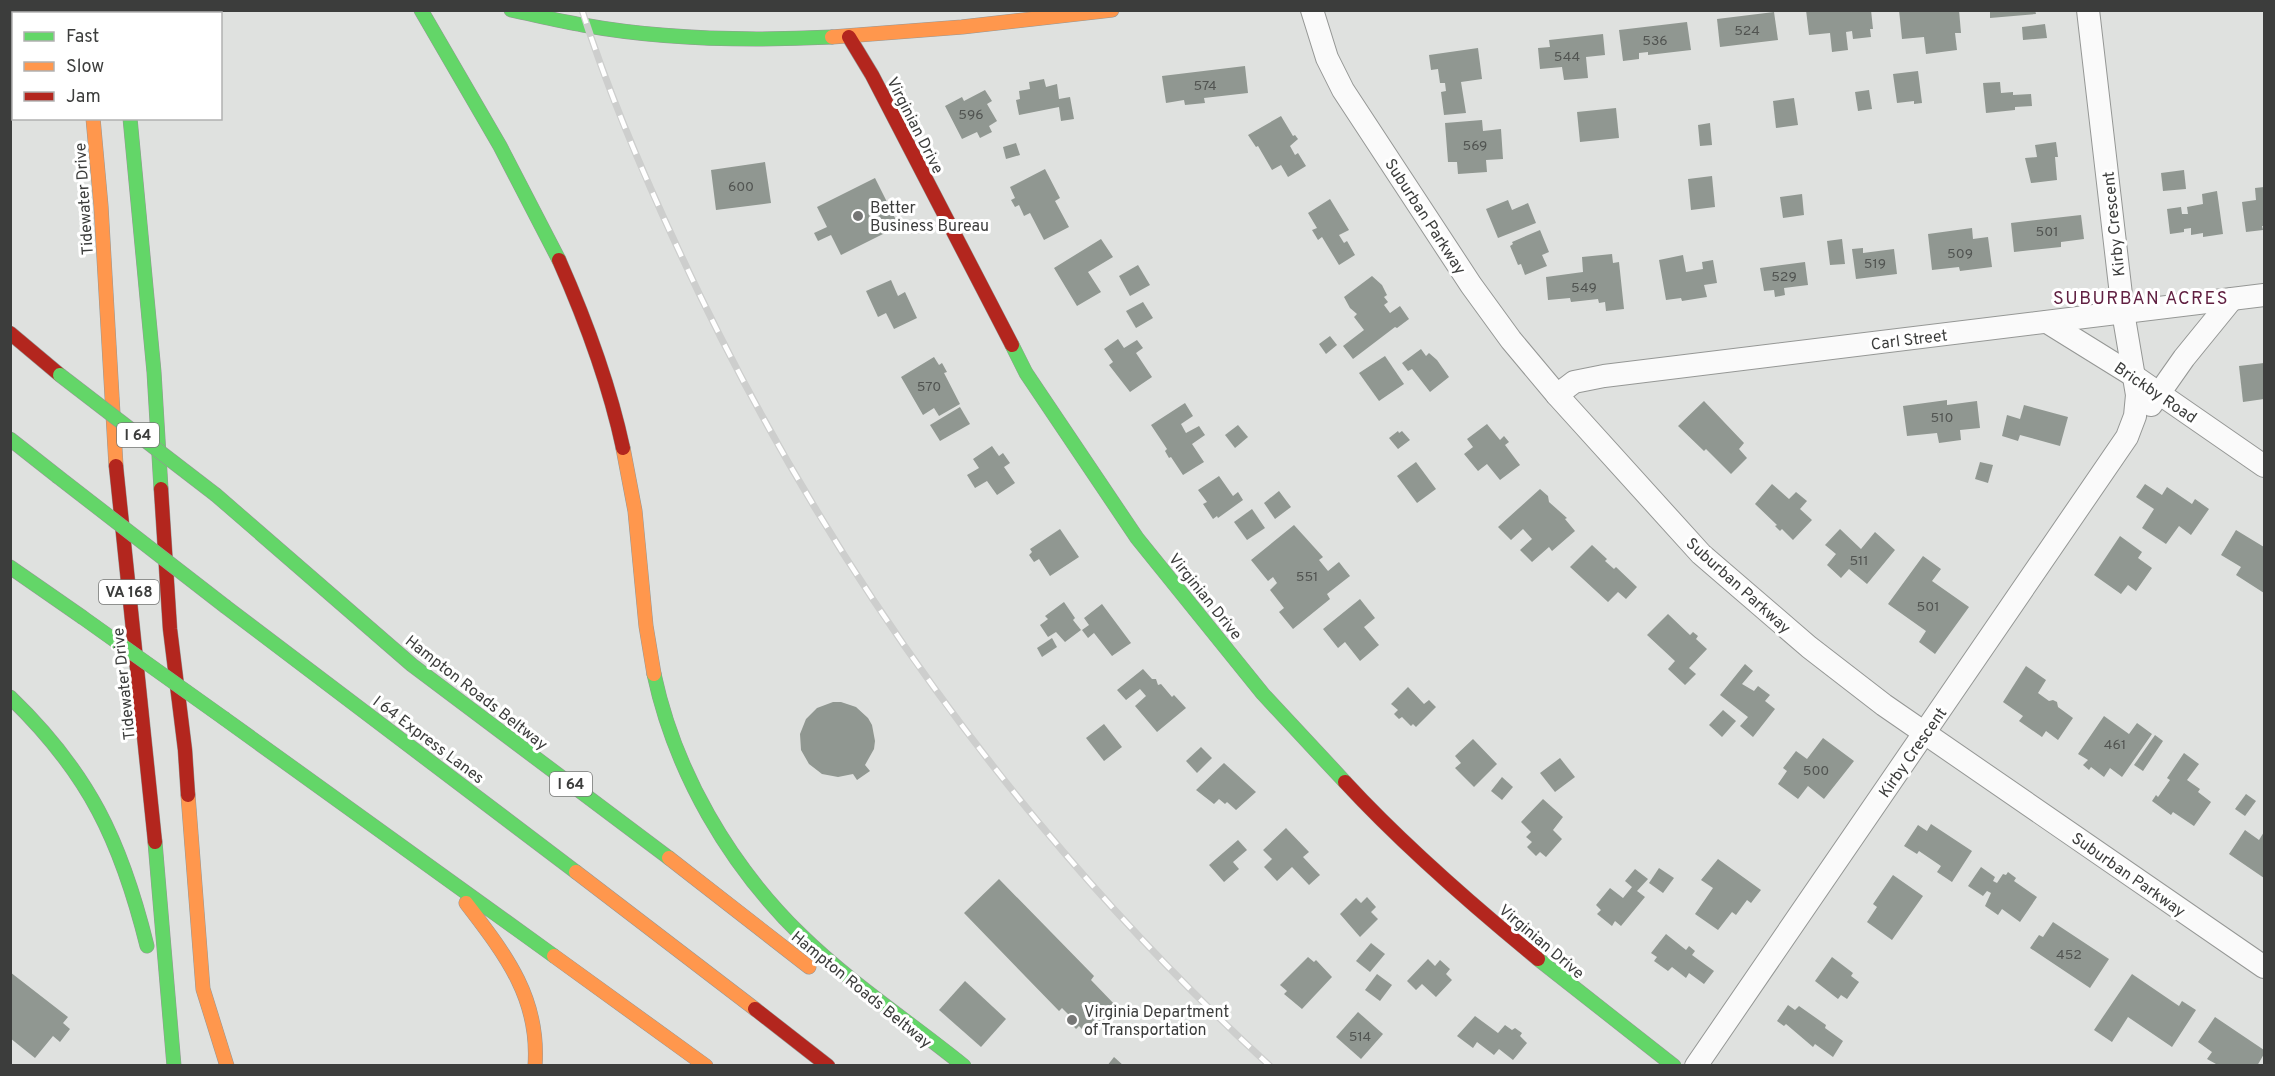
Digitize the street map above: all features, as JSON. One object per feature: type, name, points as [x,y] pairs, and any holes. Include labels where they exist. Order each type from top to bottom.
[{"type":"main road","points":[[421,10],[555,248],[583,315],[622,439],[637,532],[642,610],[651,662],[664,713],[684,768],[704,810],[729,851],[752,882],[803,937],[964,1065]]},
{"type":"main road","points":[[511,10],[587,27],[656,35],[780,39],[849,37],[967,28],[1061,13],[1112,10]]},
{"type":"main road","name":"Virginian Drive","points":[[849,37],[872,75],[1026,373],[1137,538],[1263,694],[1367,806],[1480,911],[1573,989],[1674,1065]]},
{"type":"main road","name":"Tidewater Drive","points":[[93,120],[101,206],[117,489],[149,770],[173,1065]]},
{"type":"main road","name":"VA 168","points":[[130,120],[154,372],[170,628],[184,750],[203,989],[227,1065]]},
{"type":"main road","name":"Hampton Roads Beltway","points":[[10,333],[60,375],[216,495],[412,665],[703,884],[820,976]]},
{"type":"main road","name":"I 64 Express Lanes","points":[[10,439],[226,607],[452,776],[828,1065]]},
{"type":"main road","points":[[10,567],[706,1065]]},
{"type":"main road","points":[[10,697],[51,739],[80,777],[105,819],[118,846],[136,900],[149,955]]},
{"type":"main road","points":[[444,876],[476,916],[505,959],[530,1004],[535,1024],[537,1050],[535,1065]]},
{"type":"main road","points":[[153,976],[173,1065]]},
{"type":"street","name":"Suburban Parkway","points":[[1312,10],[1327,58],[1343,90],[1471,285],[1511,340],[1557,395],[1701,554],[1809,647],[1924,734],[2265,967]]},
{"type":"street","name":"Kirby Crescent","points":[[2088,10],[2123,312],[2137,395],[2135,416],[2127,437]]},
{"type":"street","name":"Carl Street","points":[[1557,395],[1574,382],[1604,376],[2265,295]]},
{"type":"street","name":"Kirby Crescent","points":[[1696,1065],[2127,437],[2232,299]]},
{"type":"street","name":"Brickby Road","points":[[2047,321],[2134,376],[2265,466]]},
{"type":"building","points":[[1806,10],[1871,10],[1873,29],[1870,29],[1871,37],[1853,39],[1852,31],[1846,32],[1848,50],[1832,52],[1830,33],[1809,35]]},
{"type":"building","points":[[1899,10],[1959,10],[1961,33],[1955,33],[1957,50],[1926,54],[1924,37],[1902,39]]},
{"type":"building","points":[[1990,10],[2035,10],[2036,14],[1990,18]]},
{"type":"building","points":[[1774,12],[1778,40],[1720,47],[1717,19]]},
{"type":"building","points":[[1687,22],[1691,50],[1648,55],[1648,52],[1639,53],[1639,59],[1623,61],[1619,30]]},
{"type":"building","points":[[2045,24],[2047,38],[2023,40],[2022,27]]},
{"type":"building","points":[[1603,34],[1605,55],[1586,57],[1588,78],[1564,80],[1562,67],[1540,69],[1538,48],[1550,47],[1549,40]]},
{"type":"building","points":[[1478,48],[1482,79],[1461,82],[1466,113],[1444,115],[1441,92],[1446,91],[1445,83],[1440,83],[1438,69],[1431,70],[1429,55]]},
{"type":"building","points":[[1245,66],[1248,93],[1204,98],[1205,103],[1185,105],[1184,100],[1166,103],[1162,76]]},
{"type":"building","points":[[1918,71],[1922,103],[1914,104],[1914,101],[1897,103],[1893,74]]},
{"type":"building","points":[[1044,79],[1046,87],[1057,84],[1059,99],[1070,97],[1074,119],[1061,121],[1059,107],[1019,115],[1016,100],[1020,99],[1019,91],[1030,89],[1029,82]]},
{"type":"building","points":[[2000,82],[2001,93],[2031,94],[2032,106],[1986,113],[1983,83]]},
{"type":"building","points":[[985,90],[992,101],[987,104],[997,121],[989,126],[992,132],[980,138],[977,132],[962,139],[945,106],[962,97],[964,101]]},
{"type":"building","points":[[1869,90],[1872,109],[1858,111],[1855,92]]},
{"type":"building","points":[[1794,98],[1798,125],[1776,128],[1773,101]]},
{"type":"building","points":[[1616,108],[1619,138],[1580,142],[1577,112]]},
{"type":"building","points":[[1281,116],[1293,136],[1295,135],[1298,139],[1290,146],[1295,155],[1298,153],[1306,166],[1288,177],[1281,165],[1272,170],[1258,146],[1256,147],[1248,135]]},
{"type":"building","points":[[1482,120],[1483,131],[1501,129],[1503,159],[1486,160],[1487,172],[1458,174],[1457,162],[1448,162],[1445,123]]},
{"type":"building","points":[[1710,123],[1712,145],[1700,146],[1698,125]]},
{"type":"building","points":[[2056,142],[2057,180],[2031,183],[2025,158],[2037,157],[2035,145]]},
{"type":"building","points":[[1016,143],[1020,155],[1006,159],[1003,147]]},
{"type":"building","points":[[765,162],[771,203],[716,210],[711,170]]},
{"type":"building","points":[[1045,169],[1060,198],[1055,201],[1069,227],[1044,240],[1030,213],[1024,216],[1019,205],[1015,207],[1011,200],[1015,198],[1010,187]]},
{"type":"building","points":[[2184,170],[2186,189],[2163,191],[2161,173]]},
{"type":"building","points":[[1712,176],[1715,207],[1691,210],[1688,179]]},
{"type":"building","points":[[875,178],[899,226],[841,255],[831,235],[818,241],[814,233],[827,227],[817,207]]},
{"type":"building","points":[[2264,187],[2263,230],[2246,232],[2242,202],[2256,200],[2255,188]]},
{"type":"building","points":[[2217,191],[2223,234],[2203,237],[2203,233],[2191,235],[2191,228],[2184,229],[2184,232],[2170,234],[2167,209],[2181,207],[2182,214],[2188,214],[2187,207],[2203,204],[2202,194]]},
{"type":"building","points":[[1802,194],[1804,215],[1783,218],[1780,197]]},
{"type":"building","points":[[1330,199],[1349,230],[1339,235],[1344,243],[1347,241],[1355,255],[1339,265],[1322,237],[1318,240],[1312,230],[1317,228],[1308,213]]},
{"type":"building","points":[[1508,200],[1512,210],[1528,203],[1536,223],[1498,238],[1486,209]]},
{"type":"building","points":[[2081,215],[2084,239],[2061,242],[2061,247],[2014,252],[2011,223]]},
{"type":"building","points":[[1972,228],[1973,239],[1988,237],[1992,267],[1960,271],[1959,267],[1932,270],[1928,234]]},
{"type":"building","points":[[1540,230],[1549,252],[1542,255],[1547,266],[1525,275],[1510,246],[1512,242]]},
{"type":"building","points":[[1101,239],[1113,257],[1088,272],[1101,292],[1077,306],[1054,268]]},
{"type":"building","points":[[1842,239],[1845,264],[1830,265],[1827,241]]},
{"type":"building","points":[[1863,248],[1863,253],[1894,249],[1897,274],[1856,279],[1852,249]]},
{"type":"building","points":[[1612,254],[1613,263],[1619,262],[1624,309],[1606,311],[1605,302],[1599,303],[1598,299],[1571,302],[1570,298],[1548,300],[1546,277],[1583,272],[1582,257]]},
{"type":"building","points":[[1683,255],[1686,272],[1703,269],[1702,262],[1713,260],[1717,283],[1704,285],[1707,297],[1682,301],[1681,298],[1666,300],[1659,260]]},
{"type":"building","points":[[1805,262],[1808,285],[1784,288],[1785,295],[1775,297],[1774,290],[1764,291],[1760,268]]},
{"type":"building","points":[[1138,265],[1150,285],[1130,296],[1119,276]]},
{"type":"building","points":[[1372,276],[1382,285],[1387,295],[1384,297],[1388,302],[1384,305],[1390,313],[1400,306],[1409,319],[1353,359],[1343,346],[1364,330],[1354,317],[1357,314],[1350,308],[1344,297]]},
{"type":"building","points":[[891,280],[898,296],[905,292],[917,318],[894,329],[886,313],[878,317],[866,291]]},
{"type":"building","points":[[1143,302],[1153,318],[1136,328],[1126,311]]},
{"type":"building","points":[[1330,336],[1337,345],[1326,354],[1319,344]]},
{"type":"building","points":[[1118,339],[1124,348],[1137,340],[1143,348],[1136,353],[1152,377],[1130,392],[1109,365],[1113,362],[1104,349]]},
{"type":"building","points":[[1421,349],[1426,356],[1429,353],[1437,360],[1449,377],[1430,392],[1412,369],[1408,371],[1402,363]]},
{"type":"building","points":[[1385,356],[1404,384],[1379,401],[1359,373]]},
{"type":"building","points":[[934,357],[939,365],[942,363],[947,372],[944,373],[960,404],[939,416],[934,408],[923,415],[901,377]]},
{"type":"building","points":[[2264,363],[2264,399],[2243,402],[2239,366]]},
{"type":"building","points":[[1947,400],[1947,405],[1977,401],[1980,428],[1960,430],[1961,440],[1939,443],[1937,433],[1907,436],[1903,406]]},
{"type":"building","points":[[1704,401],[1744,443],[1739,449],[1747,458],[1731,474],[1678,426]]},
{"type":"building","points":[[1185,403],[1193,416],[1181,424],[1186,433],[1199,426],[1205,435],[1192,444],[1204,462],[1183,475],[1171,457],[1169,458],[1165,451],[1167,449],[1151,425]]},
{"type":"building","points":[[2024,405],[2068,417],[2060,446],[2020,435],[2018,441],[2002,436],[2007,415],[2020,419]]},
{"type":"building","points":[[960,407],[970,424],[940,441],[930,425]]},
{"type":"building","points":[[1487,424],[1500,440],[1504,436],[1509,442],[1505,445],[1520,465],[1500,480],[1487,464],[1478,471],[1464,454],[1473,447],[1467,439]]},
{"type":"building","points":[[1238,425],[1248,437],[1235,448],[1225,435]]},
{"type":"building","points":[[1398,431],[1399,433],[1402,431],[1410,440],[1398,449],[1389,438]]},
{"type":"building","points":[[992,446],[999,456],[1003,453],[1010,463],[1004,467],[1015,483],[997,495],[987,481],[975,488],[967,475],[979,468],[973,459]]},
{"type":"building","points":[[1416,462],[1436,489],[1417,503],[1397,476]]},
{"type":"building","points":[[1980,462],[1993,465],[1988,483],[1975,479]]},
{"type":"building","points":[[1219,476],[1233,496],[1238,492],[1243,500],[1218,518],[1217,516],[1213,519],[1203,504],[1207,502],[1198,490]]},
{"type":"building","points":[[1772,484],[1789,499],[1796,492],[1807,501],[1800,509],[1812,520],[1793,540],[1782,529],[1780,531],[1775,526],[1777,525],[1755,504]]},
{"type":"building","points":[[2145,484],[2162,495],[2167,487],[2192,504],[2195,499],[2209,509],[2191,535],[2179,526],[2166,544],[2142,528],[2154,509],[2136,497]]},
{"type":"building","points":[[1540,489],[1548,496],[1549,502],[1567,518],[1565,519],[1575,531],[1552,551],[1549,547],[1532,562],[1520,550],[1532,539],[1523,529],[1511,540],[1498,527]]},
{"type":"building","points":[[1279,491],[1291,507],[1275,519],[1264,503]]},
{"type":"building","points":[[1252,509],[1265,528],[1247,540],[1234,522]]},
{"type":"building","points":[[1294,525],[1323,557],[1319,560],[1328,571],[1339,562],[1350,576],[1327,594],[1330,599],[1293,629],[1279,612],[1284,608],[1270,590],[1277,583],[1273,577],[1268,581],[1251,560]]},
{"type":"building","points":[[1060,529],[1079,557],[1050,576],[1039,559],[1034,562],[1029,555],[1032,552],[1030,549]]},
{"type":"building","points":[[1840,529],[1861,549],[1875,532],[1895,550],[1867,584],[1849,569],[1841,578],[1827,565],[1836,554],[1825,545]]},
{"type":"building","points":[[2236,530],[2264,547],[2264,593],[2236,575],[2241,567],[2221,555]]},
{"type":"building","points":[[2120,536],[2142,552],[2138,558],[2152,568],[2136,591],[2128,585],[2121,594],[2094,575]]},
{"type":"building","points":[[1592,545],[1607,559],[1605,561],[1614,569],[1616,567],[1637,587],[1626,599],[1618,592],[1608,602],[1570,567]]},
{"type":"building","points":[[1923,556],[1941,569],[1932,581],[1969,607],[1935,654],[1919,642],[1926,631],[1888,604]]},
{"type":"building","points":[[1360,599],[1375,618],[1364,627],[1379,645],[1360,661],[1345,642],[1338,648],[1323,629]]},
{"type":"building","points":[[1064,602],[1081,630],[1065,642],[1056,632],[1048,637],[1040,625],[1048,619],[1045,616]]},
{"type":"building","points":[[1102,604],[1131,643],[1112,656],[1094,633],[1088,638],[1082,630],[1089,625],[1084,618]]},
{"type":"building","points":[[1668,614],[1690,635],[1693,632],[1698,636],[1696,639],[1707,649],[1689,668],[1696,674],[1685,685],[1668,669],[1675,661],[1647,635]]},
{"type":"building","points":[[1052,638],[1057,647],[1042,657],[1037,648]]},
{"type":"building","points":[[1745,664],[1753,671],[1742,684],[1754,691],[1758,686],[1770,695],[1765,701],[1775,709],[1753,737],[1740,726],[1748,717],[1720,695]]},
{"type":"building","points":[[2026,666],[2046,680],[2038,693],[2049,701],[2057,702],[2058,707],[2073,718],[2058,740],[2046,731],[2042,737],[2019,721],[2023,716],[2003,702]]},
{"type":"building","points":[[1143,669],[1186,708],[1157,732],[1135,706],[1146,696],[1140,689],[1126,700],[1117,690]]},
{"type":"building","points":[[1408,687],[1424,704],[1429,700],[1436,707],[1416,727],[1413,724],[1411,726],[1402,717],[1399,719],[1394,714],[1398,710],[1391,704]]},
{"type":"building","points":[[833,702],[856,707],[872,725],[874,749],[865,765],[870,771],[857,780],[853,774],[838,777],[822,774],[809,764],[801,750],[800,734],[806,719],[817,708]]},
{"type":"building","points":[[1723,710],[1736,721],[1722,737],[1709,725]]},
{"type":"building","points":[[2104,716],[2129,734],[2137,723],[2152,734],[2122,777],[2110,768],[2104,777],[2091,767],[2089,770],[2083,765],[2088,760],[2078,754]]},
{"type":"building","points":[[1104,724],[1122,747],[1104,761],[1086,738]]},
{"type":"building","points":[[2155,735],[2163,741],[2143,771],[2134,765]]},
{"type":"building","points":[[1823,738],[1854,761],[1824,799],[1808,786],[1798,799],[1778,784],[1787,771],[1783,768],[1796,751],[1807,759]]},
{"type":"building","points":[[1473,739],[1497,764],[1474,787],[1455,768],[1461,763],[1455,756]]},
{"type":"building","points":[[1201,747],[1212,758],[1197,773],[1186,761]]},
{"type":"building","points":[[2184,753],[2199,764],[2187,780],[2200,789],[2198,792],[2211,802],[2194,826],[2173,812],[2171,815],[2152,801],[2156,795],[2158,797],[2170,780],[2167,778]]},
{"type":"building","points":[[1560,758],[1575,777],[1555,792],[1540,773]]},
{"type":"building","points":[[1224,763],[1256,792],[1236,810],[1227,802],[1225,804],[1219,799],[1214,804],[1196,790]]},
{"type":"building","points":[[1502,777],[1513,787],[1502,800],[1491,791]]},
{"type":"building","points":[[2246,794],[2256,801],[2245,816],[2235,809]]},
{"type":"building","points":[[1543,799],[1563,817],[1553,830],[1562,839],[1546,857],[1540,852],[1536,856],[1527,847],[1532,842],[1526,837],[1531,832],[1521,822]]},
{"type":"building","points":[[1931,824],[1972,851],[1952,882],[1937,872],[1941,866],[1919,851],[1917,854],[1904,846],[1918,825],[1927,831]]},
{"type":"building","points":[[1286,828],[1309,852],[1303,857],[1320,875],[1309,885],[1292,867],[1277,881],[1264,867],[1272,859],[1263,850]]},
{"type":"building","points":[[2245,830],[2259,840],[2264,832],[2264,878],[2229,854]]},
{"type":"building","points":[[1238,840],[1247,850],[1233,862],[1239,869],[1224,882],[1209,865]]},
{"type":"building","points":[[1718,859],[1761,890],[1751,903],[1747,900],[1736,915],[1732,912],[1718,930],[1695,914],[1713,888],[1701,880]]},
{"type":"building","points":[[1981,867],[1995,877],[1993,881],[1997,883],[2003,874],[2006,875],[2008,872],[2016,878],[2014,881],[2037,897],[2020,922],[2002,909],[1998,915],[1985,906],[1991,893],[1987,891],[1983,896],[1968,886]]},
{"type":"building","points":[[1659,868],[1674,878],[1663,893],[1649,883]]},
{"type":"building","points":[[1635,869],[1648,879],[1637,891],[1645,897],[1621,926],[1615,921],[1612,926],[1597,914],[1601,910],[1596,905],[1610,888],[1623,898],[1632,887],[1625,881]]},
{"type":"building","points":[[1893,875],[1923,896],[1892,940],[1867,922],[1877,907],[1873,904]]},
{"type":"building","points":[[999,879],[1094,976],[1091,980],[1118,1008],[1089,1036],[1079,1026],[1076,1029],[1066,1018],[1069,1015],[1062,1008],[1059,1011],[964,913]]},
{"type":"building","points":[[1367,897],[1376,907],[1371,912],[1378,919],[1360,937],[1340,914],[1356,898],[1361,903]]},
{"type":"building","points":[[2053,922],[2109,959],[2090,988],[2030,948],[2039,935],[2043,937]]},
{"type":"building","points":[[1666,934],[1686,950],[1689,946],[1695,951],[1692,955],[1714,971],[1704,984],[1689,973],[1686,978],[1672,967],[1668,971],[1654,961],[1657,957],[1651,953]]},
{"type":"building","points":[[1371,943],[1385,954],[1370,972],[1356,961]]},
{"type":"building","points":[[1308,957],[1314,962],[1316,960],[1332,977],[1302,1009],[1284,994],[1287,991],[1280,985]]},
{"type":"building","points":[[1832,957],[1853,973],[1851,976],[1859,982],[1847,999],[1841,995],[1838,999],[1815,981]]},
{"type":"building","points":[[1428,959],[1435,966],[1440,960],[1450,969],[1446,974],[1452,980],[1436,997],[1422,984],[1416,990],[1407,981]]},
{"type":"building","points":[[10,972],[68,1017],[63,1023],[70,1029],[60,1042],[53,1036],[35,1058],[10,1038]]},
{"type":"building","points":[[1377,974],[1392,985],[1380,1001],[1365,990]]},
{"type":"building","points":[[2132,974],[2179,1006],[2182,1001],[2196,1010],[2172,1047],[2128,1017],[2112,1042],[2094,1030]]},
{"type":"building","points":[[965,981],[1006,1019],[981,1047],[939,1010]]},
{"type":"building","points":[[1788,1005],[1795,1010],[1799,1006],[1826,1025],[1825,1028],[1843,1041],[1833,1057],[1815,1044],[1813,1047],[1786,1024],[1784,1026],[1777,1021]]},
{"type":"building","points":[[1358,1012],[1383,1034],[1361,1059],[1336,1037]]},
{"type":"building","points":[[1475,1016],[1498,1033],[1505,1025],[1512,1030],[1515,1028],[1522,1033],[1520,1036],[1527,1043],[1513,1060],[1499,1049],[1494,1055],[1477,1042],[1473,1048],[1457,1036]]},
{"type":"building","points":[[2215,1017],[2264,1050],[2257,1066],[2215,1066],[2216,1064],[2207,1059],[2212,1052],[2198,1042]]},
{"type":"building","points":[[1114,1057],[1124,1066],[1107,1066]]},
{"type":"railway","points":[[582,10],[627,133],[680,253],[736,366],[797,477],[863,585],[935,689],[1012,789],[1093,886],[1179,978],[1270,1066]]},
{"type":"traffic: fast","points":[[421,10],[500,146],[559,260]]},
{"type":"traffic: fast","points":[[511,10],[565,22],[645,34],[739,39],[832,37]]},
{"type":"traffic: fast","points":[[130,120],[154,372],[161,489]]},
{"type":"traffic: fast","points":[[1012,345],[1026,373],[1137,538],[1263,694],[1345,782]]},
{"type":"traffic: fast","points":[[60,375],[216,495]]},
{"type":"traffic: fast","points":[[10,439],[57,476]]},
{"type":"traffic: fast","points":[[57,476],[226,607]]},
{"type":"traffic: fast","points":[[216,495],[412,665],[669,858]]},
{"type":"traffic: fast","points":[[10,567],[82,617]]},
{"type":"traffic: fast","points":[[226,607],[576,872]]},
{"type":"traffic: fast","points":[[82,617],[225,719]]},
{"type":"traffic: fast","points":[[654,674],[663,710],[691,781],[708,815],[751,878],[775,908],[820,953],[964,1066]]},
{"type":"traffic: fast","points":[[10,697],[38,725],[61,753],[81,781],[98,811],[126,873],[147,946]]},
{"type":"traffic: fast","points":[[225,719],[554,956]]},
{"type":"traffic: fast","points":[[155,842],[174,1066]]},
{"type":"traffic: fast","points":[[1538,959],[1674,1066]]},
{"type":"traffic: slow","points":[[832,37],[962,27],[1112,10]]},
{"type":"traffic: slow","points":[[93,120],[101,206],[116,466]]},
{"type":"traffic: slow","points":[[623,448],[635,511],[646,626],[654,674]]},
{"type":"traffic: slow","points":[[188,795],[203,989],[227,1066]]},
{"type":"traffic: slow","points":[[669,858],[809,967]]},
{"type":"traffic: slow","points":[[576,872],[755,1009]]},
{"type":"traffic: slow","points":[[466,903],[494,940],[526,998],[532,1019],[535,1066]]},
{"type":"traffic: slow","points":[[554,956],[706,1066]]},
{"type":"traffic: jam","points":[[849,37],[872,75],[1012,345]]},
{"type":"traffic: jam","points":[[559,260],[596,353],[623,448]]},
{"type":"traffic: jam","points":[[10,333],[60,375]]},
{"type":"traffic: jam","points":[[116,466],[155,842]]},
{"type":"traffic: jam","points":[[161,489],[170,629],[185,750],[188,795]]},
{"type":"traffic: jam","points":[[1345,782],[1438,874],[1538,959]]},
{"type":"traffic: jam","points":[[755,1009],[828,1066]]},
{"type":"place","name":"Better Business Bureau","points":[[858,216]]},
{"type":"place","name":"Virginia Department of Transportation","points":[[1072,1020]]},
{"type":"district","name":"SUBURBAN ACRES","points":[[2141,298]]}]
